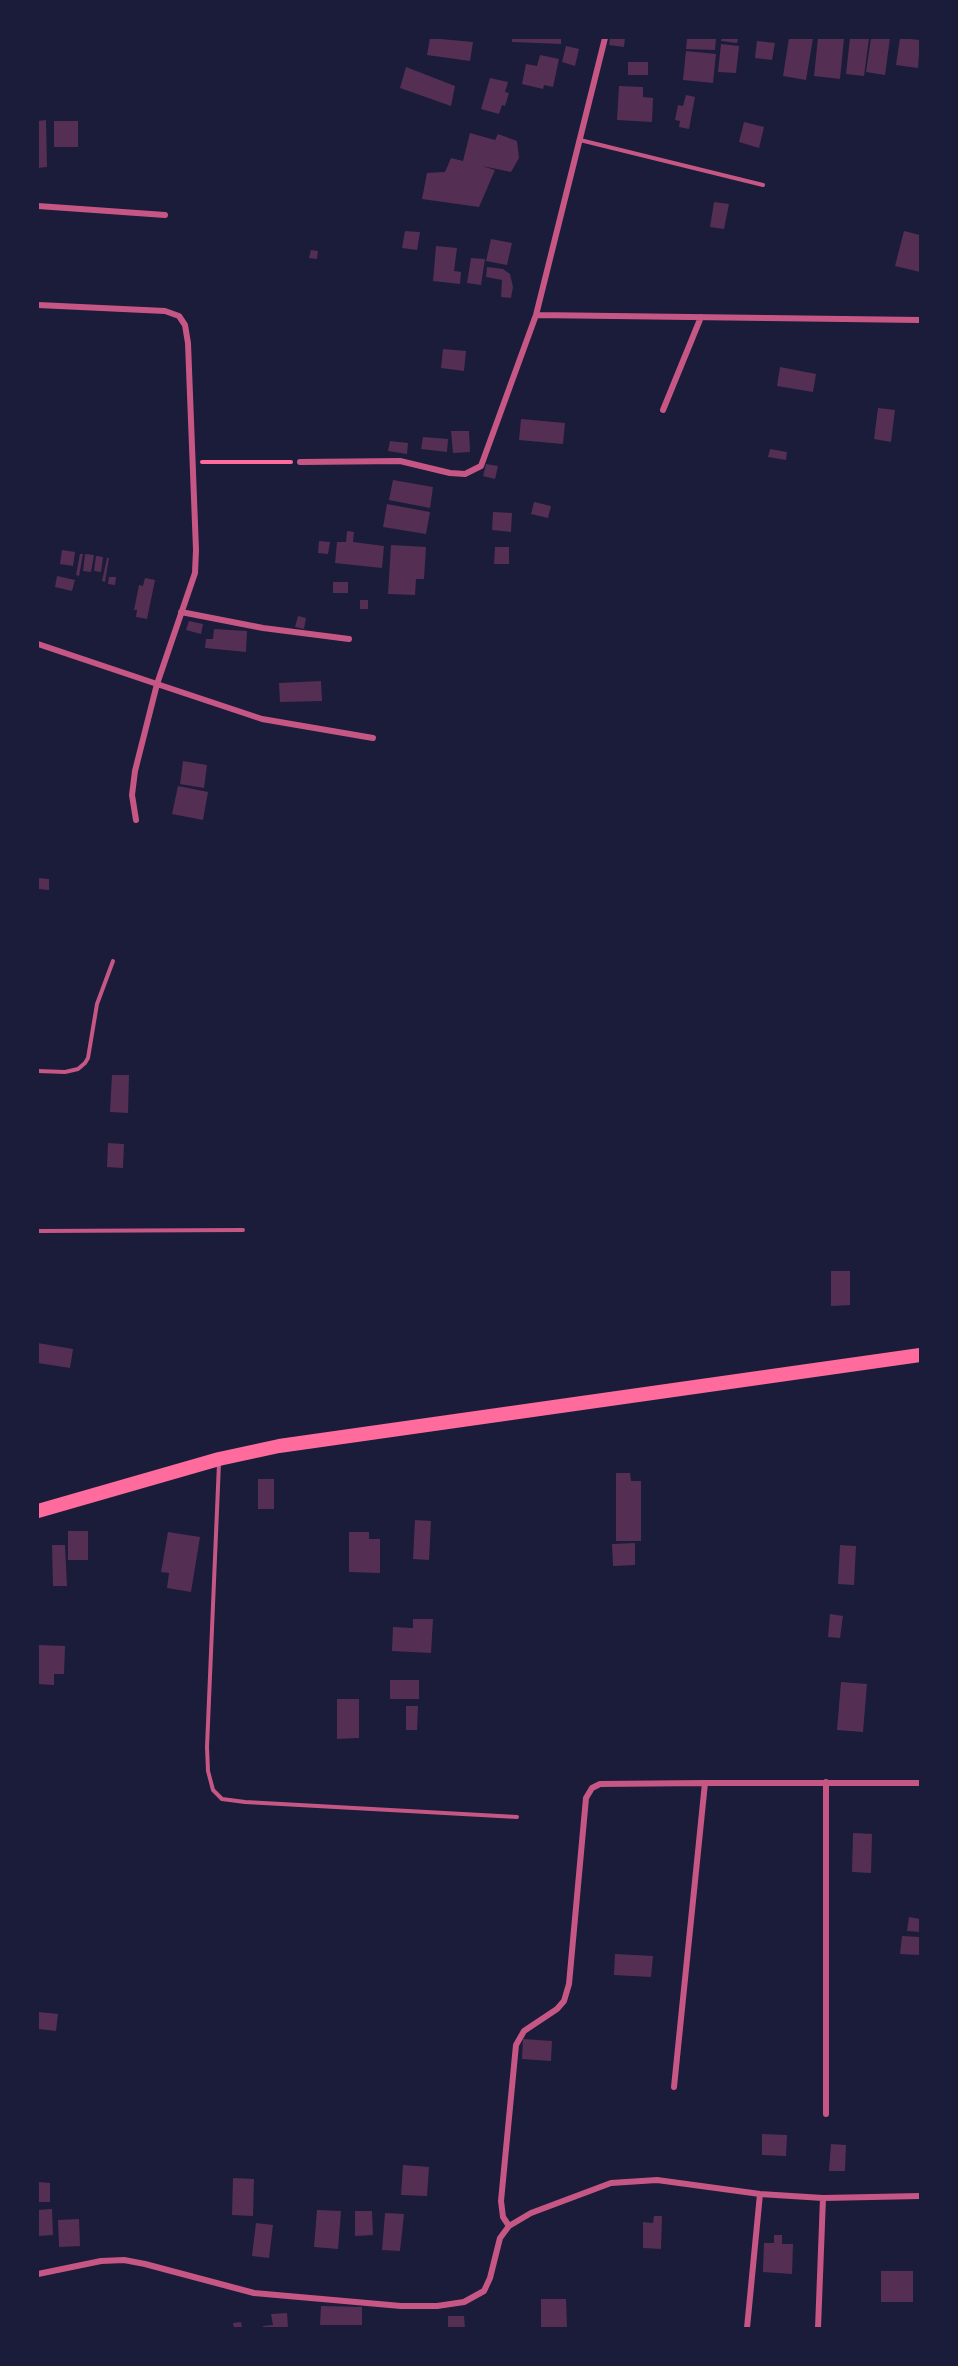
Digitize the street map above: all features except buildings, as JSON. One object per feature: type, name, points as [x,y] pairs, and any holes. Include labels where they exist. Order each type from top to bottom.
[{"type":"highway","points":[[38,1511],[219,1460],[279,1446],[921,1355]]},
{"type":"street","points":[[300,462],[400,461],[450,473],[465,474],[481,466],[536,315],[605,38]]},
{"type":"street","points":[[38,206],[165,215]]},
{"type":"street","points":[[38,305],[165,311],[179,316],[185,325],[189,343],[195,573],[157,684],[135,771],[132,795],[136,820]]},
{"type":"street","points":[[536,315],[921,320]]},
{"type":"street","points":[[663,410],[701,317]]},
{"type":"street","points":[[181,612],[264,628],[350,639]]},
{"type":"street","points":[[38,644],[262,719],[373,738]]},
{"type":"street","points":[[826,1782],[826,2114]]},
{"type":"street","points":[[509,2226],[501,2211],[501,2201],[516,2045],[524,2031],[557,2009],[564,2001],[570,1984],[586,1798],[592,1788],[600,1784],[826,1782],[921,1784]]},
{"type":"street","points":[[674,2087],[705,1783]]},
{"type":"street","points":[[38,2274],[101,2261],[124,2260],[254,2293],[401,2306],[437,2306],[464,2302],[484,2290],[490,2278],[500,2238],[509,2226],[531,2213],[611,2183],[657,2180],[760,2194],[822,2198],[921,2196]]},
{"type":"street","points":[[747,2328],[760,2194]]},
{"type":"street","points":[[818,2328],[822,2198]]},
{"type":"lane","points":[[580,140],[763,185]]},
{"type":"lane","points":[[38,1072],[65,1072],[78,1069],[85,1063],[88,1058],[97,1004],[113,961]]},
{"type":"lane","points":[[38,1231],[243,1230]]},
{"type":"lane","points":[[219,1460],[207,1747],[208,1771],[213,1790],[222,1799],[245,1802],[517,1817]]},
{"type":"path","points":[[193,462],[300,462]]}]
